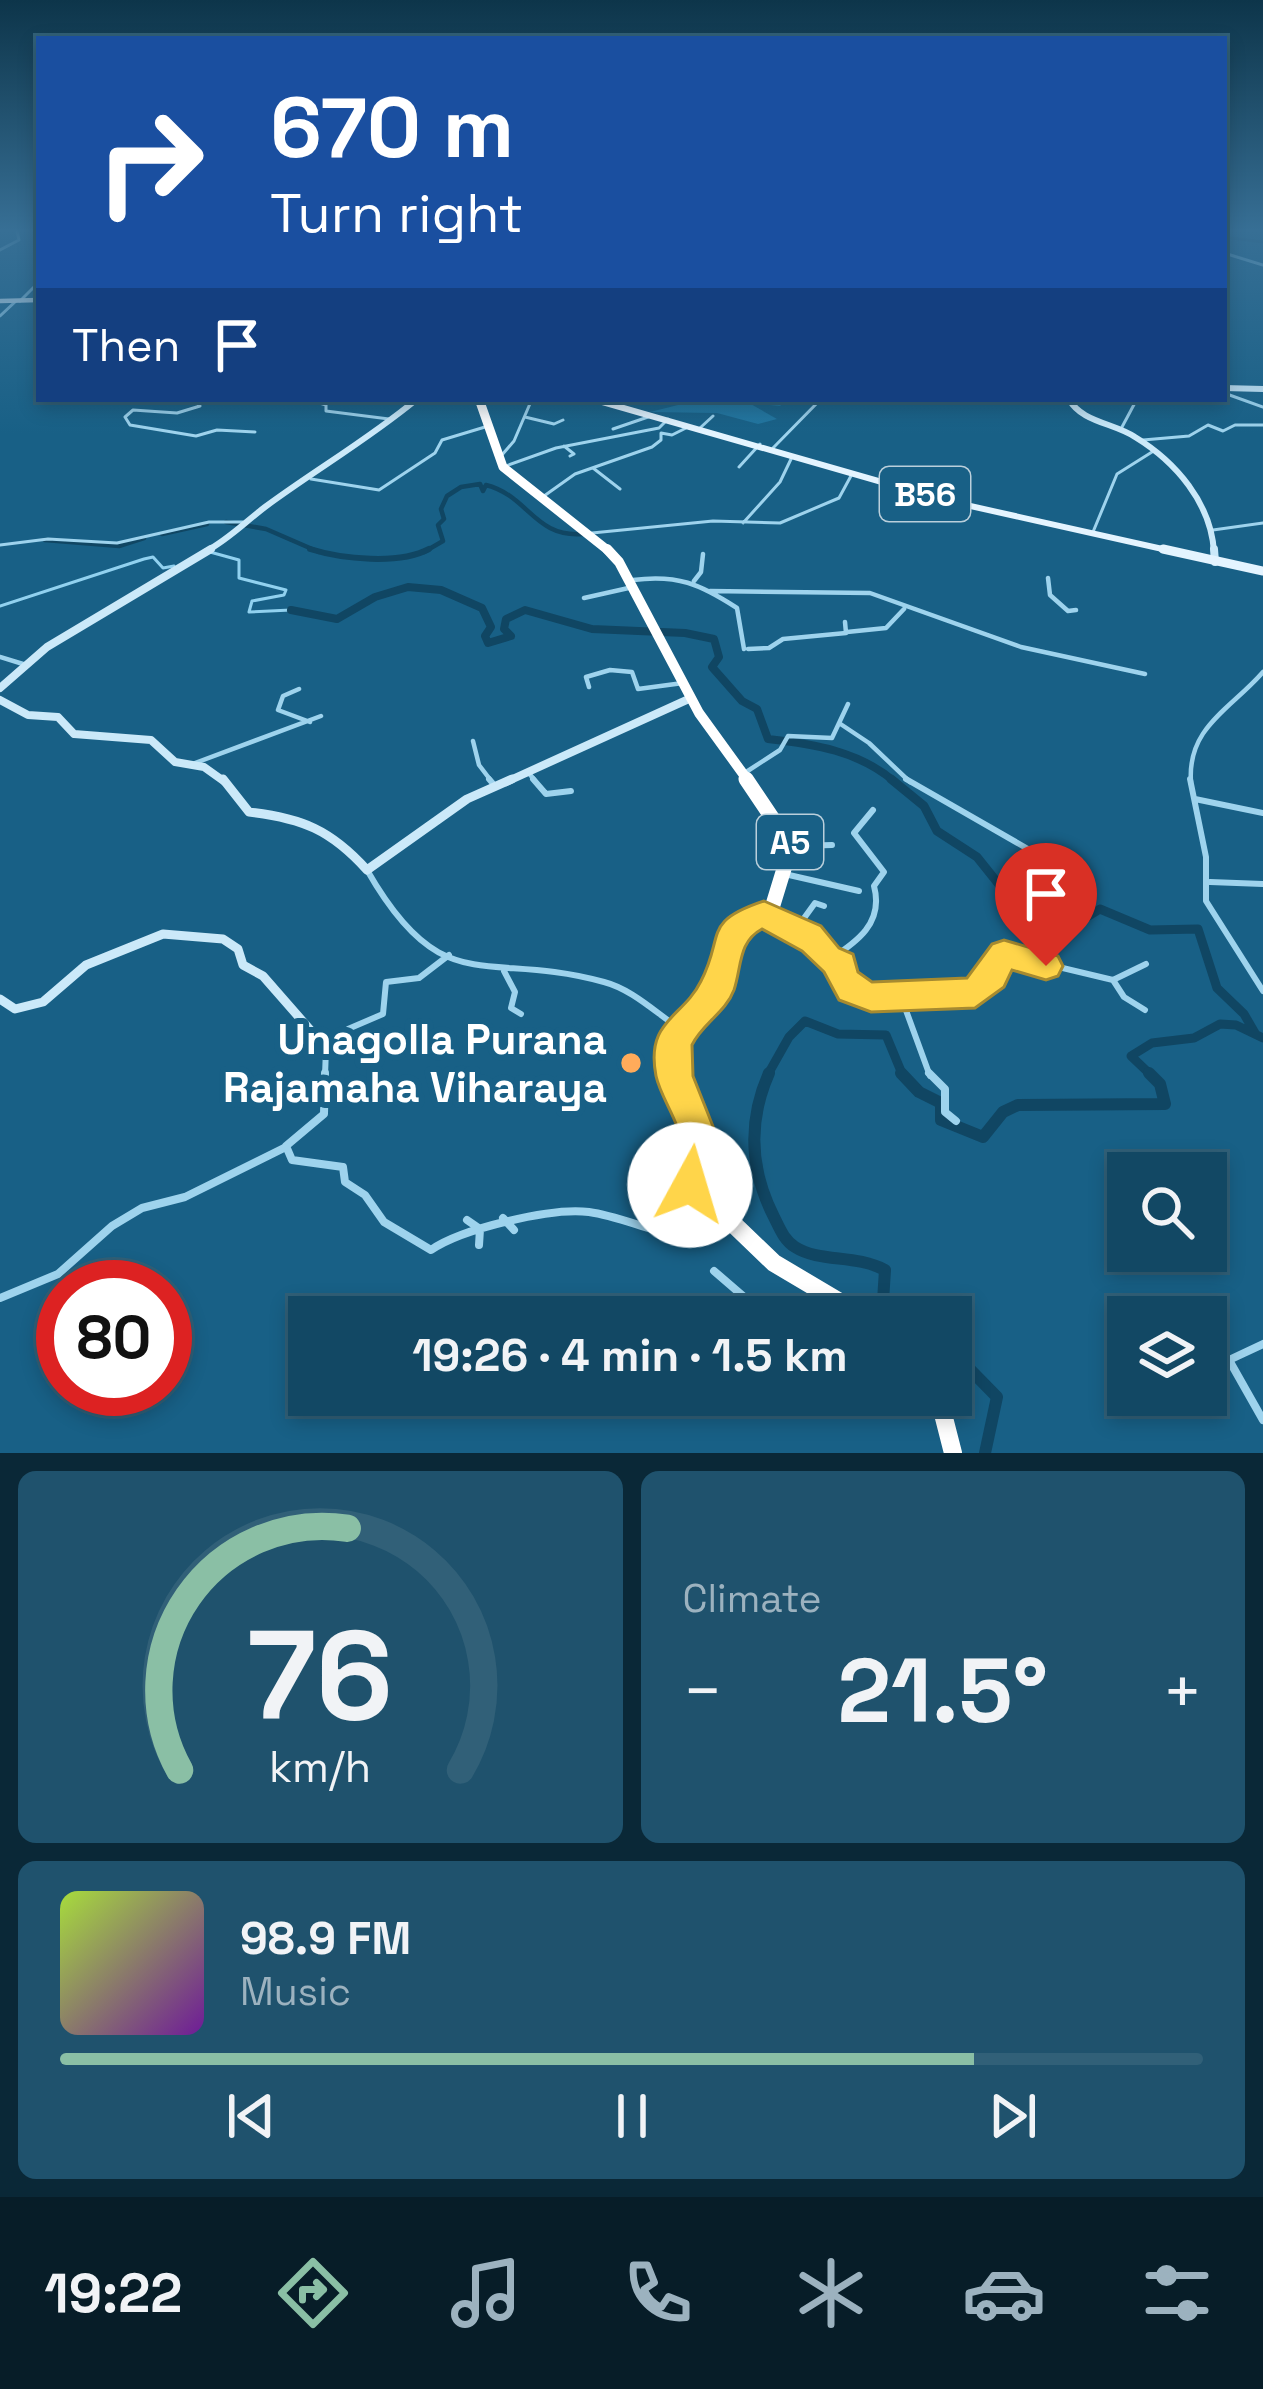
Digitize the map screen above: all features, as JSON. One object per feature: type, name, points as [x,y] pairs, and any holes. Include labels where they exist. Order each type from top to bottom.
[{"type":"highway","points":[[480,402],[501,462]]},
{"type":"highway","name":"A5","points":[[501,462],[620,562],[691,698],[791,847],[772,908],[736,928],[718,968],[717,989],[676,1037]]},
{"type":"highway","points":[[676,1037],[675,1076],[699,1134],[692,1197],[724,1215],[774,1263],[830,1296]]},
{"type":"highway","points":[[944,1416],[953,1453]]},
{"type":"main road","points":[[0,302],[36,300]]},
{"type":"main road","points":[[1227,391],[1263,388]]},
{"type":"main road","points":[[0,688],[24,664],[140,587],[221,545],[261,510],[414,402]]},
{"type":"main road","name":"B56","points":[[606,402],[760,443],[852,474],[1091,535],[1263,571]]},
{"type":"main road","points":[[1071,402],[1073,409],[1139,440],[1200,496],[1213,530],[1215,562]]},
{"type":"main road","points":[[0,700],[28,715],[58,717],[74,734],[151,740],[175,762],[221,776],[249,812],[286,816],[340,840],[367,870],[467,799],[691,698]]},
{"type":"main road","points":[[0,999],[14,1009],[43,1002],[86,965],[163,934],[223,939],[238,949],[243,964],[262,976],[326,1048]]},
{"type":"street","points":[[2,314],[20,299]]},
{"type":"street","points":[[1227,392],[1263,407]]},
{"type":"street","points":[[198,402],[201,404],[195,410],[133,410],[125,418],[130,425],[149,424],[196,436],[217,430],[255,432]]},
{"type":"street","points":[[314,402],[343,415],[395,419]]},
{"type":"street","points":[[501,462],[531,402]]},
{"type":"street","points":[[773,448],[818,402]]},
{"type":"street","points":[[1116,429],[1126,424],[1136,402]]},
{"type":"street","points":[[530,406],[539,406]]},
{"type":"street","points":[[613,429],[654,415]]},
{"type":"street","points":[[543,496],[592,468],[652,447],[661,440],[661,433],[677,434],[713,416]]},
{"type":"street","points":[[525,417],[554,424],[563,420]]},
{"type":"street","points":[[501,462],[563,444],[659,428],[668,419]]},
{"type":"street","points":[[310,479],[379,490],[435,453],[442,440],[488,425]]},
{"type":"street","points":[[1139,440],[1189,436],[1208,425],[1223,431],[1234,425],[1263,425]]},
{"type":"street","points":[[739,467],[760,443]]},
{"type":"street","points":[[563,444],[574,454],[570,456]]},
{"type":"street","points":[[1091,535],[1107,500],[1110,478],[1122,464],[1152,452]]},
{"type":"street","points":[[743,523],[780,482],[793,454]]},
{"type":"street","points":[[592,468],[620,489]]},
{"type":"street","points":[[590,533],[713,521],[780,524],[839,498],[852,474]]},
{"type":"street","points":[[0,545],[48,539],[117,543],[220,520],[249,524]]},
{"type":"street","points":[[1213,530],[1263,523]]},
{"type":"street","points":[[694,581],[703,554]]},
{"type":"street","points":[[584,598],[678,573],[737,608],[749,652],[783,639],[886,628],[906,607]]},
{"type":"street","points":[[1048,578],[1054,601],[1068,611],[1077,610]]},
{"type":"street","points":[[710,591],[870,592],[1021,647],[1145,674]]},
{"type":"street","points":[[845,622],[847,632]]},
{"type":"street","points":[[0,657],[24,664]]},
{"type":"street","points":[[589,687],[586,677],[610,670],[632,671],[638,688],[683,683]]},
{"type":"street","points":[[1263,672],[1230,708],[1202,727],[1189,754],[1210,882],[1206,901],[1263,991]]},
{"type":"street","points":[[299,689],[284,696],[278,710],[310,722]]},
{"type":"street","points":[[743,774],[780,750],[782,741],[830,739],[848,704]]},
{"type":"street","points":[[190,765],[321,716]]},
{"type":"street","points":[[839,723],[869,743],[912,784],[1068,872]]},
{"type":"street","points":[[473,741],[479,765],[495,786]]},
{"type":"street","points":[[528,772],[546,794],[571,791]]},
{"type":"street","points":[[1195,799],[1263,813]]},
{"type":"street","points":[[829,960],[862,937],[878,917],[880,900],[874,886],[884,872],[854,833],[874,810]]},
{"type":"street","points":[[791,847],[832,845]]},
{"type":"street","points":[[367,870],[407,932],[449,956],[504,970],[572,974],[609,982],[676,1037]]},
{"type":"street","points":[[783,874],[859,890]]},
{"type":"street","points":[[1210,882],[1263,884]]},
{"type":"street","points":[[794,932],[815,903],[824,906]]},
{"type":"street","points":[[764,914],[809,936],[829,960],[842,964],[840,976],[860,995],[975,993],[992,977],[1004,954],[1113,980],[1146,964]]},
{"type":"street","points":[[0,1298],[58,1274],[112,1226],[142,1208],[185,1197],[286,1147],[324,1114],[326,1048],[348,1029],[383,1014],[386,982],[419,978],[449,956]]},
{"type":"street","points":[[504,970],[515,992],[511,1008],[521,1014]]},
{"type":"street","points":[[1113,980],[1124,997],[1145,1010]]},
{"type":"street","points":[[900,994],[931,1080],[945,1088],[945,1112],[956,1121]]},
{"type":"street","points":[[286,1147],[292,1160],[343,1167],[345,1182],[365,1195],[384,1222],[431,1250],[451,1236],[479,1229],[588,1213],[655,1230],[684,1172],[699,1161]]},
{"type":"street","points":[[467,1220],[479,1229]]},
{"type":"street","points":[[479,1229],[479,1245]]},
{"type":"street","points":[[715,1270],[743,1296]]},
{"type":"street","points":[[1263,1344],[1234,1353],[1228,1360],[1263,1420]]},
{"type":"shaded area","points":[[690,402],[784,402],[780,406],[749,403],[777,419],[758,424],[717,413],[650,412]]},
{"type":"waterway","points":[[424,552],[443,541],[438,525],[444,519],[441,509],[447,496],[461,487],[480,484],[483,491],[486,485],[501,490],[553,530],[583,534]]},
{"type":"waterway","points":[[226,522],[266,529],[314,550]]},
{"type":"waterway","points":[[162,534],[207,524]]},
{"type":"waterway","points":[[45,540],[119,546],[144,538]]},
{"type":"waterway","points":[[310,549],[314,550]]},
{"type":"waterway","points":[[314,550],[370,559],[429,549]]},
{"type":"waterway","points":[[314,550],[319,552]]},
{"type":"waterway","points":[[210,552],[239,560],[239,578],[286,590],[284,595],[252,601],[249,612],[291,610]]},
{"type":"waterway","points":[[0,606],[144,559],[153,557],[163,568],[174,566]]},
{"type":"waterway","points":[[291,610],[337,619],[375,597],[408,587],[441,590],[482,608],[491,627],[485,636],[488,643],[511,636],[504,629],[506,619],[525,610],[592,629],[685,633],[714,639],[719,657],[712,667],[742,701],[757,709],[768,739],[851,756],[895,782]]},
{"type":"waterway","points":[[891,779],[924,806],[937,831],[977,857],[1009,897],[1074,925],[1100,909],[1150,930],[1198,929],[1217,988],[1244,1014],[1255,1033]]},
{"type":"waterway","points":[[767,1076],[789,1037],[805,1021],[838,1034],[886,1035],[902,1074]]},
{"type":"waterway","points":[[1152,1076],[1131,1056],[1152,1043],[1194,1038],[1220,1024],[1236,1025],[1263,1038]]},
{"type":"waterway","points":[[769,1073],[757,1110],[754,1146],[760,1182],[780,1230],[805,1252],[885,1270],[883,1296]]},
{"type":"waterway","points":[[1149,1073],[1152,1076]]},
{"type":"waterway","points":[[902,1074],[919,1092],[941,1103],[941,1120],[983,1137],[1003,1112],[1018,1105],[1165,1104],[1160,1084],[1152,1076]]},
{"type":"waterway","points":[[972,1371],[997,1397],[985,1453]]},
{"type":"place","name":"Unagolla Purana Rajamaha Viharaya","points":[[631,1063]]},
{"type":"route","points":[[690,1185],[699,1161],[699,1134],[675,1076],[674,1045],[680,1028],[717,989],[718,968],[743,922],[764,914],[802,937],[809,936],[827,958],[842,964],[840,976],[851,989],[871,997],[975,993],[992,977],[1004,954],[1046,966]]}]
